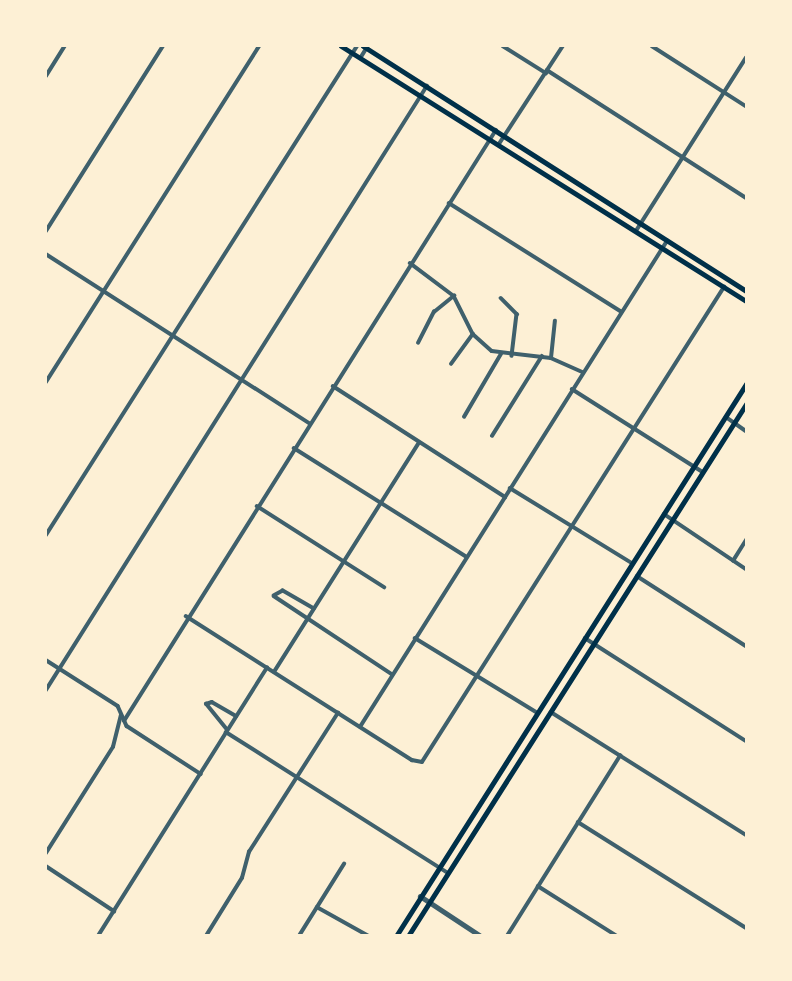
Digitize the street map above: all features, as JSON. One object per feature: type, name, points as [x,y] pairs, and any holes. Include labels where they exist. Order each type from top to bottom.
[{"type":"main road","points":[[341,46],[747,301]]},
{"type":"main road","points":[[366,46],[747,291]]},
{"type":"main road","points":[[396,936],[747,384]]},
{"type":"main road","points":[[408,936],[747,404]]},
{"type":"main road","points":[[516,747],[524,754]]},
{"type":"main road","points":[[508,759],[519,762]]},
{"type":"street","points":[[46,76],[65,46]]},
{"type":"street","points":[[46,231],[163,46]]},
{"type":"street","points":[[46,382],[259,46]]},
{"type":"street","points":[[46,535],[357,46]]},
{"type":"street","points":[[361,57],[366,46]]},
{"type":"street","points":[[503,46],[747,198]]},
{"type":"street","points":[[499,144],[563,46]]},
{"type":"street","points":[[652,46],[747,106]]},
{"type":"street","points":[[636,231],[747,58]]},
{"type":"street","points":[[46,690],[427,86]]},
{"type":"street","points":[[124,721],[132,701],[496,130]]},
{"type":"street","points":[[449,203],[622,312]]},
{"type":"street","points":[[360,727],[582,372],[668,240]]},
{"type":"street","points":[[46,254],[309,423]]},
{"type":"street","points":[[411,263],[454,296],[473,334],[501,354],[551,358],[582,372]]},
{"type":"street","points":[[186,616],[419,762],[573,527],[724,287]]},
{"type":"street","points":[[418,343],[434,313],[454,296]]},
{"type":"street","points":[[501,298],[517,314],[512,356]]},
{"type":"street","points":[[551,358],[555,321]]},
{"type":"street","points":[[451,364],[473,334]]},
{"type":"street","points":[[464,417],[501,354]]},
{"type":"street","points":[[492,436],[541,356]]},
{"type":"street","points":[[332,386],[505,497]]},
{"type":"street","points":[[572,389],[703,472]]},
{"type":"street","points":[[726,417],[747,430]]},
{"type":"street","points":[[274,672],[419,443]]},
{"type":"street","points":[[294,448],[467,557]]},
{"type":"street","points":[[510,488],[632,564]]},
{"type":"street","points":[[257,506],[384,587]]},
{"type":"street","points":[[664,514],[747,569]]},
{"type":"street","points":[[733,561],[747,540]]},
{"type":"street","points":[[637,576],[747,646]]},
{"type":"street","points":[[314,609],[283,591],[274,596],[392,674]]},
{"type":"street","points":[[415,638],[538,713]]},
{"type":"street","points":[[585,638],[747,741]]},
{"type":"street","points":[[46,660],[122,712],[124,721],[201,774]]},
{"type":"street","points":[[98,936],[267,668]]},
{"type":"street","points":[[236,716],[212,702],[206,704],[227,731],[448,873]]},
{"type":"street","points":[[46,853],[113,747],[122,712]]},
{"type":"street","points":[[551,712],[747,835]]},
{"type":"street","points":[[206,936],[242,878],[249,852],[338,713]]},
{"type":"street","points":[[507,936],[621,756]]},
{"type":"street","points":[[578,822],[747,928]]},
{"type":"street","points":[[299,936],[344,864]]},
{"type":"street","points":[[46,866],[114,911]]},
{"type":"street","points":[[538,886],[617,936]]},
{"type":"street","points":[[420,896],[481,936]]},
{"type":"street","points":[[317,907],[369,936]]}]
